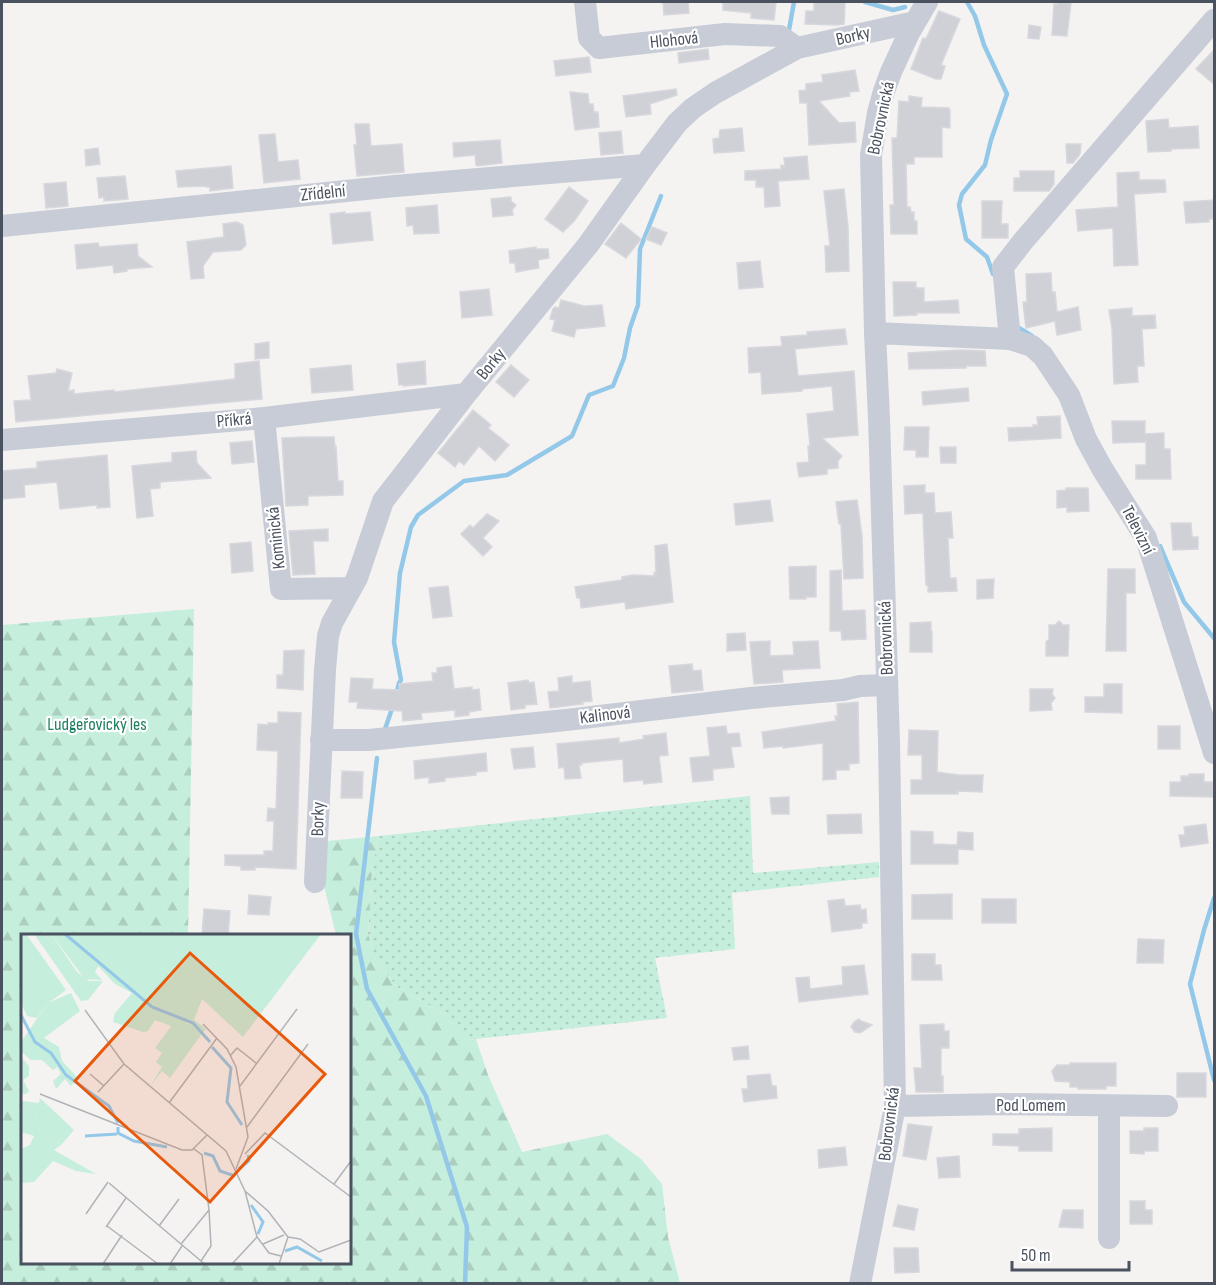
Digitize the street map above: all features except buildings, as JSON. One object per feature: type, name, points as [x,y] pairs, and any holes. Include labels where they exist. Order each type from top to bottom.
[{"type":"street","name":"Hlohová","points":[[585,2],[589,38],[599,48],[725,34],[780,36],[797,48]]},
{"type":"street","name":"Bobrovnická","points":[[860,1284],[895,1106],[887,686],[871,155],[884,91],[915,22],[927,2]]},
{"type":"street","points":[[1010,339],[1003,267],[1215,20]]},
{"type":"street","name":"Borky","points":[[315,882],[328,636],[332,623],[357,578],[383,501],[466,394],[588,245],[677,123],[693,108],[715,93],[797,48],[915,22]]},
{"type":"street","name":"Zřídelní","points":[[2,226],[395,186],[645,165]]},
{"type":"street","name":"Televizní","points":[[875,333],[1010,339],[1032,346],[1043,356],[1070,395],[1090,447],[1146,538],[1215,753]]},
{"type":"street","name":"Příkrá","points":[[2,440],[264,418],[466,394]]},
{"type":"street","name":"Kominická","points":[[264,418],[281,589],[351,588]]},
{"type":"street","name":"Kalinová","points":[[321,740],[369,740],[843,690],[860,686],[887,686]]},
{"type":"street","name":"Pod Lomem","points":[[895,1106],[1006,1104],[1167,1106]]},
{"type":"street","points":[[1108,1106],[1109,1238]]},
{"type":"green space","name":"Ludgeřovický les","points":[[194,609],[188,934],[21,934],[21,1264],[351,1264],[351,934],[336,934],[324,886],[327,841],[379,836],[372,869],[368,934],[376,960],[397,987],[439,1011],[467,1040],[476,1039],[488,1075],[522,1152],[607,1134],[641,1159],[662,1184],[668,1237],[680,1283],[2,1284],[2,625]]},
{"type":"green space","points":[[750,796],[753,873],[879,862],[879,877],[732,893],[735,949],[655,958],[667,1018],[467,1040],[439,1011],[397,987],[376,960],[368,934],[372,869],[379,836]]},
{"type":"waterway","points":[[789,30],[794,2]]},
{"type":"waterway","points":[[865,2],[893,10],[905,7]]},
{"type":"waterway","points":[[967,2],[1007,94],[985,165],[962,194],[959,205],[966,239],[987,257],[993,274]]},
{"type":"waterway","points":[[396,695],[401,680],[394,642],[400,573],[411,527],[418,515],[464,481],[507,475],[572,436],[589,395],[613,386],[624,358],[630,328],[638,305],[640,249],[661,196]]},
{"type":"waterway","points":[[1019,328],[1032,336]]},
{"type":"waterway","points":[[1160,546],[1184,602],[1214,638]]},
{"type":"waterway","points":[[385,729],[393,706]]},
{"type":"waterway","points":[[377,758],[356,934],[367,989],[426,1096],[467,1227],[465,1284]]},
{"type":"waterway","points":[[1214,898],[1190,984],[1214,1080]]}]
